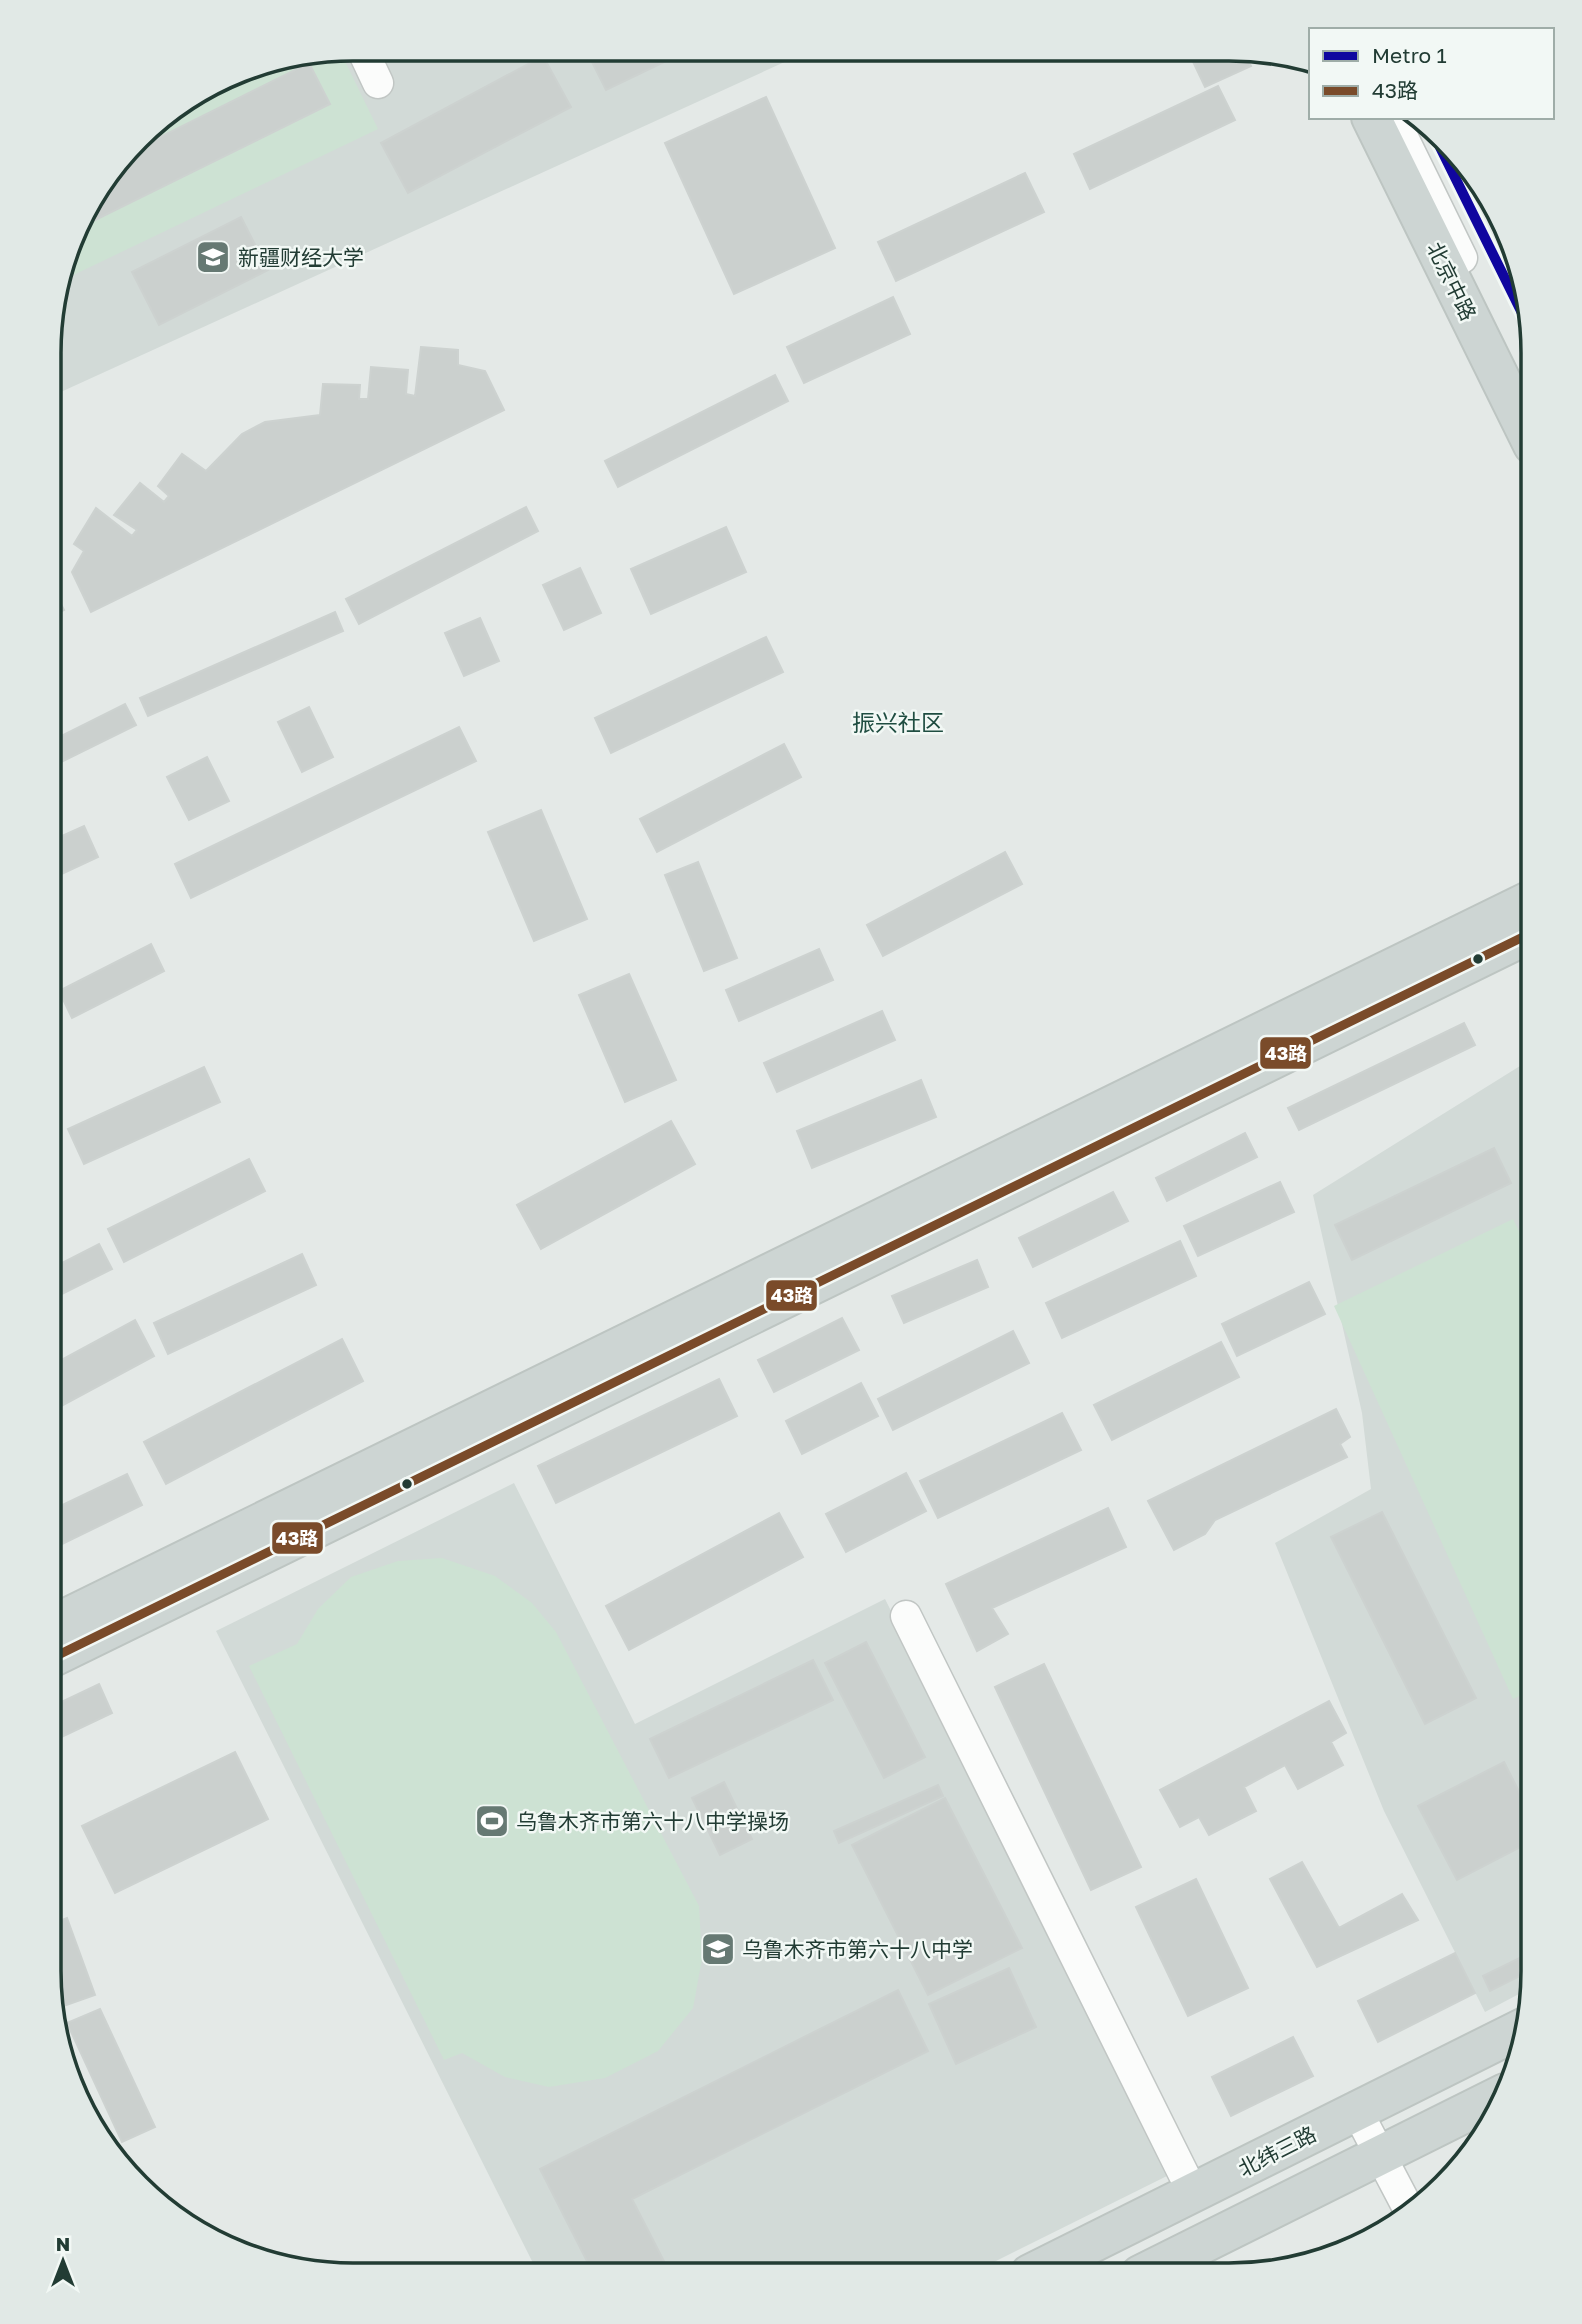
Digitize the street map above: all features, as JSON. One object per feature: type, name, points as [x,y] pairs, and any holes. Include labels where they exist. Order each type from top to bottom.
[{"type":"main road","name":"北京中路","points":[[1372,119],[1521,421]]},
{"type":"main road","points":[[61,1621],[1521,905]]},
{"type":"main road","points":[[61,1654],[1521,938]]},
{"type":"main road","name":"北纬三路","points":[[1052,2263],[1514,2032]]},
{"type":"main road","points":[[1164,2263],[1491,2100]]},
{"type":"street","points":[[368,61],[379,83]]},
{"type":"street","points":[[1394,119],[1521,378]]},
{"type":"street","points":[[906,1616],[1193,2193]]},
{"type":"street","points":[[1357,2111],[1405,2203]]},
{"type":"shaded area","name":"新疆财经大学","points":[[353,61],[787,61],[61,392],[62,334],[67,296],[83,241],[100,207],[122,175],[161,134],[191,110],[241,83],[296,67]]},
{"type":"shaded area","points":[[1521,1065],[1521,1971],[1520,1994],[1485,2012],[1384,1811],[1275,1543],[1371,1489],[1362,1413],[1313,1195]]},
{"type":"shaded area","name":"乌鲁木齐市第六十八中学","points":[[514,1483],[635,1724],[885,1599],[1173,2173],[992,2263],[533,2263],[216,1631]]},
{"type":"green space","points":[[345,61],[378,129],[72,276],[91,224],[122,175],[147,147],[175,122],[224,91],[278,71]]},
{"type":"green space","points":[[1513,1219],[1521,1235],[1521,1695],[1513,1699],[1334,1306]]},
{"type":"green space","points":[[442,1558],[495,1576],[532,1603],[556,1632],[699,1906],[702,1959],[693,2008],[658,2051],[605,2078],[549,2087],[505,2077],[462,2053],[444,2060],[249,1666],[297,1644],[318,1609],[351,1577],[398,1561]]},
{"type":"building","points":[[534,61],[546,61],[571,107],[408,193],[381,143]]},
{"type":"building","points":[[592,61],[666,61],[606,90]]},
{"type":"building","points":[[1193,61],[1249,62],[1251,66],[1205,87]]},
{"type":"building","points":[[310,65],[330,104],[92,221],[122,175],[155,140],[303,66]]},
{"type":"building","points":[[1218,86],[1235,120],[1090,189],[1074,154]]},
{"type":"building","points":[[766,97],[835,248],[734,294],[665,143]]},
{"type":"building","points":[[1025,173],[1044,212],[896,281],[878,242]]},
{"type":"building","points":[[241,217],[268,270],[159,325],[132,272]]},
{"type":"building","points":[[893,297],[910,334],[804,383],[787,347]]},
{"type":"building","points":[[421,347],[458,350],[458,365],[485,371],[504,410],[91,612],[72,572],[84,551],[74,544],[96,508],[132,536],[137,530],[114,515],[140,483],[164,502],[169,496],[158,486],[182,454],[206,471],[242,434],[265,422],[320,415],[323,384],[360,385],[359,399],[368,399],[371,367],[408,370],[406,394],[415,396]]},
{"type":"building","points":[[775,375],[788,401],[618,487],[605,461]]},
{"type":"building","points":[[526,507],[538,531],[359,624],[346,599]]},
{"type":"building","points":[[726,527],[746,572],[651,614],[631,569]]},
{"type":"building","points":[[580,568],[601,613],[564,630],[543,585]]},
{"type":"building","points":[[335,612],[343,631],[148,716],[140,698]]},
{"type":"building","points":[[480,618],[499,661],[464,676],[445,633]]},
{"type":"building","points":[[766,637],[783,672],[611,753],[595,718]]},
{"type":"building","points":[[125,704],[136,725],[61,762],[61,736]]},
{"type":"building","points":[[309,707],[333,757],[302,772],[278,722]]},
{"type":"building","points":[[459,727],[476,761],[191,898],[175,864]]},
{"type":"building","points":[[784,744],[801,777],[657,852],[640,819]]},
{"type":"building","points":[[207,757],[229,801],[189,820],[167,777]]},
{"type":"building","points":[[541,810],[587,919],[534,941],[488,832]]},
{"type":"building","points":[[84,826],[98,857],[61,874],[61,836]]},
{"type":"building","points":[[1005,852],[1022,884],[883,956],[867,925]]},
{"type":"building","points":[[698,862],[737,958],[704,971],[665,875]]},
{"type":"building","points":[[151,944],[164,971],[72,1018],[61,990]]},
{"type":"building","points":[[819,949],[833,980],[739,1021],[726,990]]},
{"type":"building","points":[[629,974],[676,1080],[625,1102],[579,995]]},
{"type":"building","points":[[882,1011],[895,1040],[777,1092],[764,1063]]},
{"type":"building","points":[[1464,1023],[1475,1045],[1299,1130],[1288,1108]]},
{"type":"building","points":[[204,1067],[220,1102],[84,1164],[68,1129]]},
{"type":"building","points":[[921,1080],[936,1117],[812,1168],[797,1131]]},
{"type":"building","points":[[671,1121],[695,1164],[541,1249],[517,1205]]},
{"type":"building","points":[[1245,1133],[1257,1157],[1167,1201],[1156,1178]]},
{"type":"building","points":[[1494,1148],[1511,1183],[1352,1260],[1335,1225]]},
{"type":"building","points":[[249,1159],[265,1191],[124,1262],[108,1229]]},
{"type":"building","points":[[1280,1182],[1294,1212],[1198,1256],[1184,1226]]},
{"type":"building","points":[[1113,1192],[1128,1221],[1033,1267],[1019,1238]]},
{"type":"building","points":[[1180,1241],[1196,1276],[1062,1338],[1046,1303]]},
{"type":"building","points":[[99,1244],[112,1269],[61,1294],[61,1263]]},
{"type":"building","points":[[302,1254],[316,1285],[168,1354],[154,1323]]},
{"type":"building","points":[[977,1260],[988,1287],[904,1323],[892,1296]]},
{"type":"building","points":[[1309,1282],[1325,1314],[1237,1356],[1222,1324]]},
{"type":"building","points":[[842,1318],[859,1350],[774,1392],[758,1360]]},
{"type":"building","points":[[135,1320],[154,1356],[61,1406],[61,1360]]},
{"type":"building","points":[[1013,1331],[1029,1363],[893,1430],[878,1399]]},
{"type":"building","points":[[342,1339],[363,1381],[166,1484],[144,1442]]},
{"type":"building","points":[[1221,1342],[1239,1377],[1112,1440],[1094,1405]]},
{"type":"building","points":[[719,1379],[737,1416],[556,1503],[538,1466]]},
{"type":"building","points":[[861,1383],[878,1416],[802,1454],[786,1421]]},
{"type":"building","points":[[1336,1409],[1350,1437],[1340,1444],[1347,1457],[1215,1520],[1205,1534],[1174,1550],[1148,1501]]},
{"type":"building","points":[[1062,1413],[1081,1450],[938,1518],[920,1481]]},
{"type":"building","points":[[906,1473],[926,1511],[846,1552],[826,1514]]},
{"type":"building","points":[[127,1474],[142,1505],[61,1545],[61,1506]]},
{"type":"building","points":[[1108,1508],[1126,1547],[992,1608],[1008,1634],[977,1651],[946,1584]]},
{"type":"building","points":[[1382,1512],[1476,1698],[1425,1724],[1331,1537]]},
{"type":"building","points":[[779,1513],[803,1557],[629,1650],[606,1606]]},
{"type":"building","points":[[866,1642],[925,1757],[884,1778],[825,1663]]},
{"type":"building","points":[[813,1660],[833,1700],[669,1778],[650,1739]]},
{"type":"building","points":[[1044,1664],[1141,1867],[1091,1890],[995,1687]]},
{"type":"building","points":[[99,1684],[112,1713],[61,1737],[61,1702]]},
{"type":"building","points":[[1329,1701],[1346,1733],[1331,1742],[1343,1765],[1298,1789],[1285,1765],[1244,1787],[1256,1811],[1209,1835],[1199,1817],[1180,1827],[1160,1790]]},
{"type":"building","points":[[235,1752],[268,1819],[115,1893],[82,1826]]},
{"type":"building","points":[[1504,1762],[1521,1795],[1521,1847],[1457,1880],[1418,1806]]},
{"type":"building","points":[[724,1782],[752,1839],[720,1855],[692,1798]]},
{"type":"building","points":[[938,1785],[943,1796],[839,1843],[834,1831]]},
{"type":"building","points":[[945,1798],[1022,1948],[928,1995],[852,1845]]},
{"type":"building","points":[[1302,1862],[1339,1928],[1402,1894],[1418,1920],[1317,1967],[1270,1879]]},
{"type":"building","points":[[1196,1879],[1248,1988],[1188,2016],[1136,1907]]},
{"type":"building","points":[[67,1918],[95,1995],[64,2006],[61,1971],[61,1920]]},
{"type":"building","points":[[1455,1953],[1475,1993],[1378,2042],[1358,2001]]},
{"type":"building","points":[[1521,1957],[1521,1976],[1490,1991],[1483,1976]]},
{"type":"building","points":[[1009,1968],[1036,2027],[956,2064],[929,2004]]},
{"type":"building","points":[[898,1990],[928,2051],[632,2199],[665,2263],[588,2263],[540,2169]]},
{"type":"building","points":[[100,2009],[155,2127],[122,2142],[67,2023]]},
{"type":"building","points":[[1293,2037],[1313,2076],[1231,2116],[1212,2077]]},
{"type":"metro line","name":"1","points":[[1446,158],[1516,300]]},
{"type":"transit line","name":"43路","points":[[61,1654],[1521,938]]},
{"type":"place","name":"新疆财经大学","points":[[213,257]]},
{"type":"place","name":"乌鲁木齐市第六十八中学操场","points":[[492,1821]]},
{"type":"place","name":"乌鲁木齐市第六十八中学","points":[[718,1949]]},
{"type":"district","name":"振兴社区","points":[[898,722]]}]
